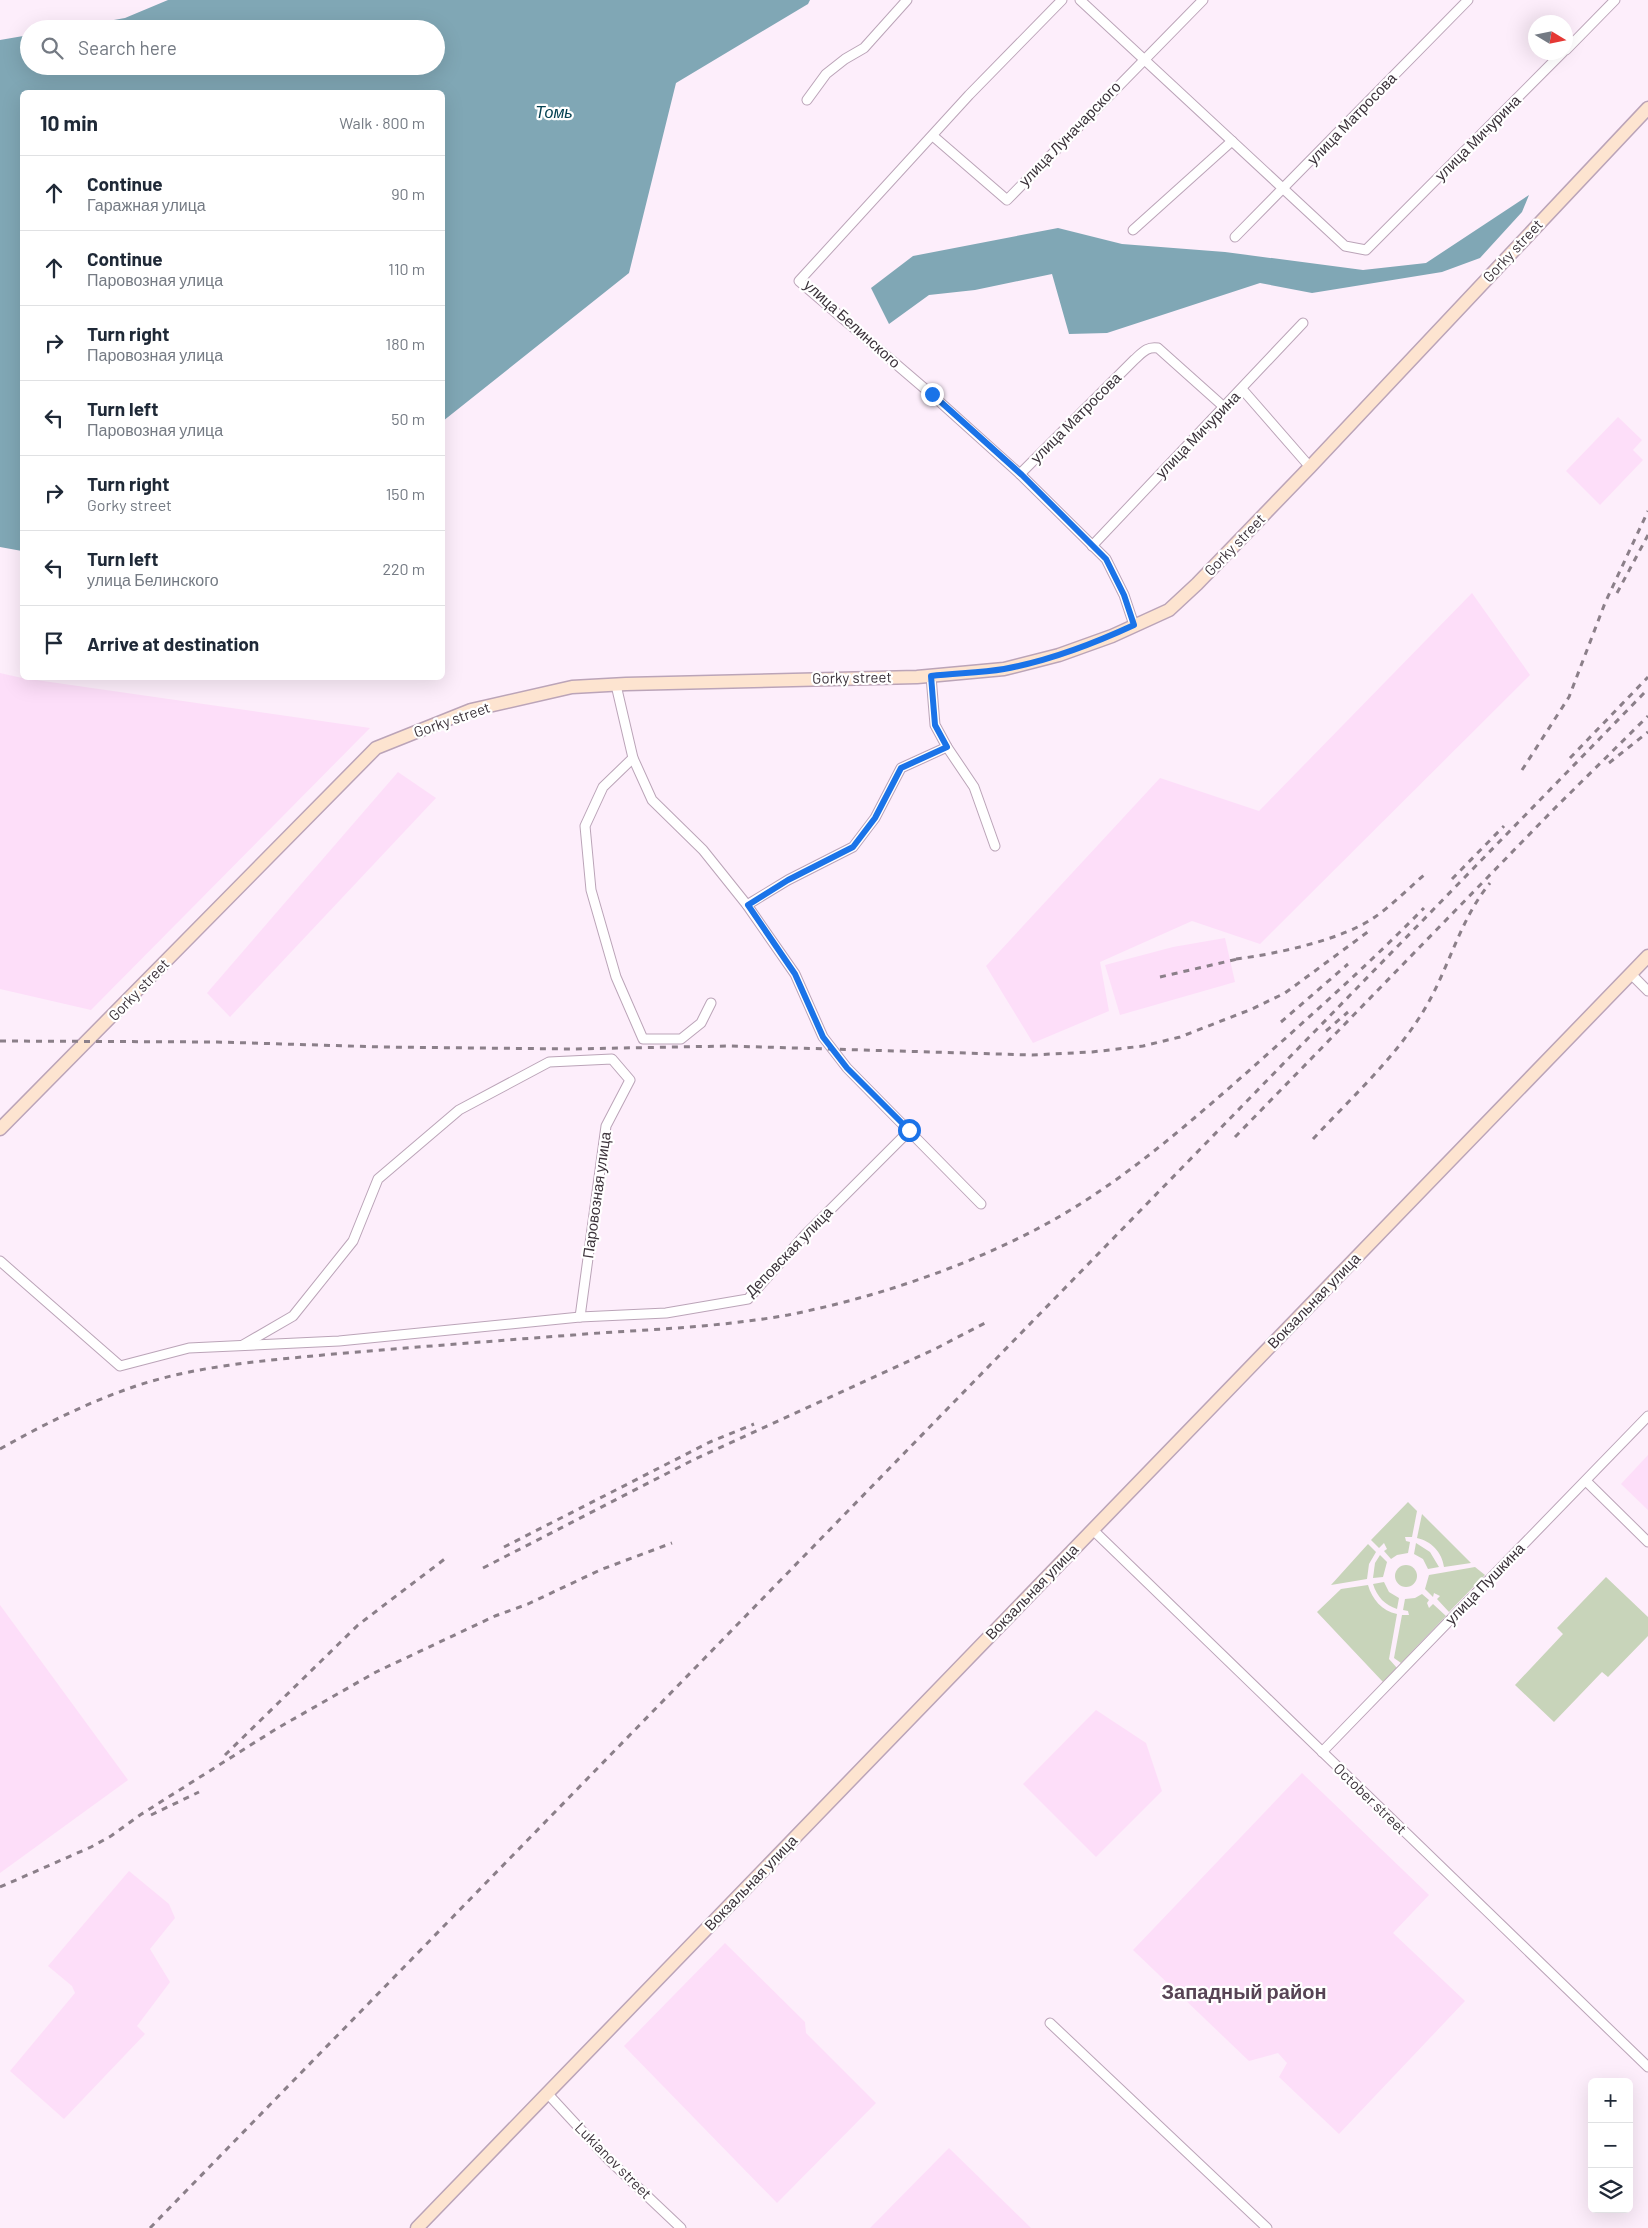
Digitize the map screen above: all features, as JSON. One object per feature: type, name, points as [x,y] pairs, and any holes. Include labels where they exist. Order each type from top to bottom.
[{"type":"main road","name":"Gorky street","points":[[0,1130],[376,748],[471,710],[572,687],[931,676],[1004,669],[1059,655],[1112,636],[1169,610],[1197,584],[1310,467],[1648,108]]},
{"type":"main road","name":"Вокзальная улица","points":[[420,2227],[547,2093],[1648,956]]},
{"type":"street","points":[[807,100],[826,74],[845,59],[864,48],[907,0]]},
{"type":"street","name":"улица Белинского","points":[[1062,0],[969,96],[799,281],[932,394],[1020,474],[1106,559],[1124,595],[1134,625]]},
{"type":"street","points":[[1080,0],[1284,189]]},
{"type":"street","name":"улица Луначарского","points":[[933,136],[1007,200],[1203,0]]},
{"type":"street","name":"улица Матросова","points":[[1235,237],[1468,0]]},
{"type":"street","name":"улица Мичурина","points":[[1573,42],[1615,0]]},
{"type":"street","name":"улица Мичурина","points":[[1284,189],[1345,246],[1366,250],[1555,60]]},
{"type":"street","points":[[1132,230],[1232,141]]},
{"type":"street","name":"улица Мичурина","points":[[1092,546],[1303,323]]},
{"type":"street","name":"улица Матросова","points":[[1020,474],[1134,360],[1146,349],[1152,347],[1158,348],[1224,407]]},
{"type":"street","points":[[1242,389],[1310,467]]},
{"type":"street","points":[[931,676],[935,725],[947,747],[974,787],[995,846]]},
{"type":"street","points":[[616,685],[633,758],[652,800],[703,850],[748,905],[795,974],[823,1037],[847,1068],[981,1204]]},
{"type":"street","points":[[748,905],[788,880],[853,847],[875,818],[901,768],[947,747]]},
{"type":"street","points":[[633,758],[603,788],[584,826],[591,890],[616,977],[643,1039],[681,1039],[701,1023],[711,1003]]},
{"type":"street","points":[[1631,974],[1648,991]]},
{"type":"street","name":"Паровозная улица","points":[[0,1261],[120,1366],[189,1348],[242,1346],[339,1341],[580,1317],[606,1126],[630,1080],[612,1059],[550,1062],[458,1110],[378,1179],[353,1241],[293,1316],[242,1346]]},
{"type":"street","name":"Деповская улица","points":[[580,1317],[666,1313],[748,1298],[804,1236],[909,1130]]},
{"type":"street","name":"улица Пушкина","points":[[1322,1752],[1648,1416]]},
{"type":"street","points":[[1586,1481],[1648,1542]]},
{"type":"street","name":"October street","points":[[1092,1530],[1648,2067]]},
{"type":"street","points":[[1050,2023],[1267,2228]]},
{"type":"street","name":"Lukianov street","points":[[547,2093],[608,2159],[680,2228]]},
{"type":"shaded area","points":[[1618,417],[1642,440],[1633,450],[1643,460],[1600,505],[1566,471]]},
{"type":"shaded area","points":[[1472,593],[1530,675],[1260,944],[1192,921],[1100,962],[1109,1011],[1033,1043],[986,966],[1160,778],[1259,811]]},
{"type":"shaded area","points":[[0,673],[20,678],[20,680],[36,680],[370,728],[91,1010],[0,989]]},
{"type":"shaded area","points":[[398,772],[436,798],[230,1017],[207,993]]},
{"type":"shaded area","points":[[1225,938],[1235,982],[1120,1015],[1105,965],[1173,947]]},
{"type":"shaded area","points":[[1648,1455],[1648,1510],[1621,1484]]},
{"type":"shaded area","points":[[0,1605],[128,1780],[0,1873]]},
{"type":"shaded area","points":[[1096,1710],[1146,1743],[1162,1791],[1096,1857],[1023,1784]]},
{"type":"shaded area","points":[[1302,1773],[1429,1895],[1393,1933],[1465,2001],[1339,2134],[1279,2077],[1287,2063],[1278,2053],[1249,2061],[1133,1950]]},
{"type":"shaded area","points":[[129,1871],[169,1904],[175,1918],[150,1949],[170,1982],[137,2026],[145,2034],[64,2119],[10,2071],[75,1993],[72,1986],[48,1966]]},
{"type":"shaded area","points":[[725,1943],[805,2022],[806,2033],[876,2103],[777,2203],[624,2046]]},
{"type":"shaded area","points":[[949,2148],[1031,2228],[870,2228]]},
{"type":"green space","points":[[1408,1502],[1417,1511],[1412,1537],[1405,1537],[1406,1541],[1410,1542],[1408,1553],[1397,1555],[1391,1559],[1384,1551],[1387,1549],[1384,1543],[1379,1548],[1371,1540]]},
{"type":"green space","points":[[1422,1514],[1471,1563],[1444,1567],[1441,1557],[1435,1548],[1422,1539],[1417,1538]]},
{"type":"green space","points":[[1416,1543],[1430,1552],[1439,1567],[1428,1569],[1423,1559],[1414,1554]]},
{"type":"green space","points":[[1368,1544],[1376,1552],[1369,1564],[1367,1579],[1331,1585]]},
{"type":"green space","points":[[1380,1555],[1387,1562],[1383,1577],[1373,1578],[1375,1563]]},
{"type":"green space","points":[[1406,1565],[1414,1568],[1417,1576],[1414,1584],[1406,1587],[1398,1584],[1395,1576],[1398,1568]]},
{"type":"green space","points":[[1475,1567],[1485,1575],[1449,1612],[1437,1599],[1440,1596],[1434,1593],[1433,1597],[1425,1589],[1429,1575]]},
{"type":"green space","points":[[1606,1577],[1648,1617],[1648,1636],[1608,1677],[1602,1672],[1554,1722],[1515,1685],[1563,1634],[1557,1628]]},
{"type":"green space","points":[[1384,1582],[1389,1592],[1399,1598],[1397,1609],[1382,1600],[1373,1584]]},
{"type":"green space","points":[[1368,1585],[1378,1604],[1397,1614],[1389,1659],[1397,1668],[1383,1682],[1317,1612],[1341,1589]]},
{"type":"green space","points":[[1422,1594],[1429,1600],[1427,1603],[1429,1608],[1433,1604],[1446,1616],[1401,1663],[1394,1658],[1402,1615],[1409,1615],[1408,1611],[1403,1610],[1405,1599],[1415,1598]]},
{"type":"water","name":"Томь","points":[[168,0],[810,0],[808,4],[676,83],[629,273],[445,419],[445,90],[20,90],[20,551],[0,547],[0,40],[20,37],[20,75],[445,75],[445,20],[114,20],[125,18]]},
{"type":"water","points":[[1529,195],[1522,212],[1480,258],[1442,272],[1312,293],[1260,283],[1107,333],[1069,334],[1052,274],[975,290],[929,295],[889,324],[871,288],[913,256],[1058,228],[1122,244],[1225,252],[1363,270],[1426,263]]},
{"type":"railway","points":[[1522,770],[1569,697],[1605,603],[1648,511]]},
{"type":"railway","points":[[1617,593],[1648,535]]},
{"type":"railway","points":[[1570,758],[1648,677]]},
{"type":"railway","points":[[150,2228],[1648,689]]},
{"type":"railway","points":[[1235,1137],[1555,808],[1648,716]]},
{"type":"railway","points":[[1609,763],[1648,732]]},
{"type":"railway","points":[[1452,879],[1504,826]]},
{"type":"railway","points":[[1236,959],[1289,950],[1345,933],[1375,917],[1424,875]]},
{"type":"railway","points":[[1313,1139],[1384,1064],[1410,1032],[1439,982],[1470,914],[1490,883]]},
{"type":"railway","points":[[0,1449],[67,1414],[118,1392],[159,1379],[205,1369],[323,1355],[694,1327],[765,1319],[851,1300],[945,1270],[1035,1230],[1091,1197],[1144,1159],[1195,1118],[1290,1034],[1424,908]]},
{"type":"railway","points":[[0,1041],[217,1042],[383,1047],[571,1049],[728,1046],[1032,1055],[1092,1052],[1143,1046],[1180,1037],[1252,1009],[1285,993],[1369,931]]},
{"type":"railway","points":[[1160,977],[1242,958]]},
{"type":"railway","points":[[1281,1022],[1348,964]]},
{"type":"railway","points":[[1326,1031],[1348,1012]]},
{"type":"railway","points":[[483,1568],[695,1459],[935,1349],[985,1323]]},
{"type":"railway","points":[[504,1547],[710,1442],[754,1424]]},
{"type":"railway","points":[[0,1887],[91,1847],[111,1836],[140,1815],[276,1729],[376,1672],[495,1616],[528,1604],[600,1570],[672,1543]]},
{"type":"railway","points":[[225,1755],[358,1625],[446,1558]]},
{"type":"railway","points":[[151,1815],[199,1792]]},
{"type":"district","name":"Западный район","points":[[1244,1992]]},
{"type":"route","points":[[909,1130],[847,1068],[823,1037],[795,974],[748,905],[788,880],[853,847],[875,818],[901,768],[947,747],[935,725],[931,676],[1004,669],[1059,655],[1112,636],[1134,625],[1124,595],[1106,559],[1022,475],[932,394]]}]
